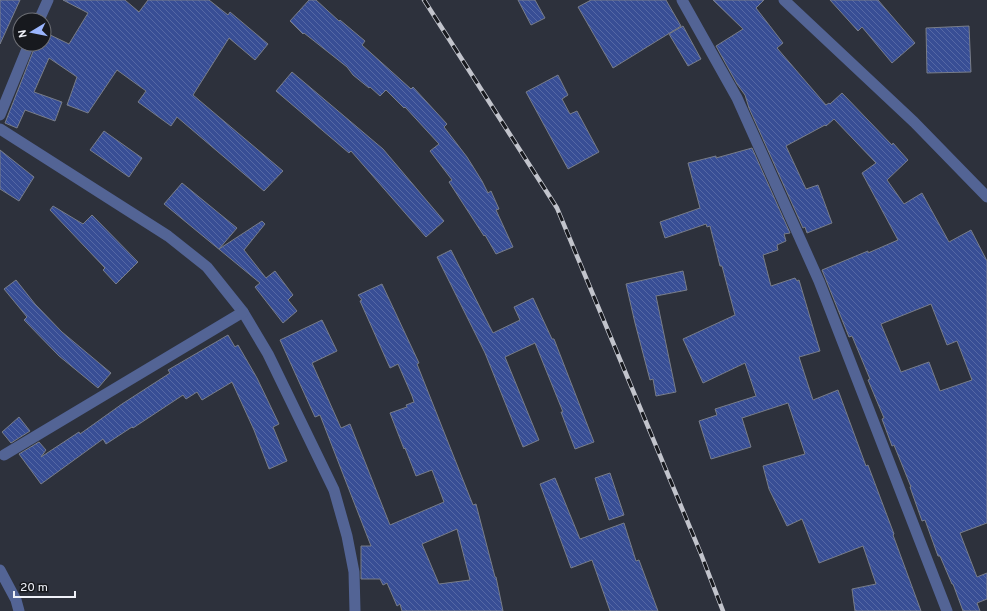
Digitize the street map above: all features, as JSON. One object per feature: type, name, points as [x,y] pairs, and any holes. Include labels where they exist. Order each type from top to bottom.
[{"type":"street","points":[[43,12],[48,0]]},
{"type":"street","points":[[682,0],[737,98],[820,281],[947,611]]},
{"type":"street","points":[[784,0],[914,122],[987,197]]},
{"type":"street","points":[[0,115],[26,52]]},
{"type":"street","points":[[0,129],[168,236],[207,267],[243,312],[268,354],[334,490],[347,536],[354,572],[355,611]]},
{"type":"street","points":[[4,455],[243,312]]},
{"type":"street","points":[[0,570],[16,600],[19,611]]},
{"type":"building","points":[[0,0],[20,0],[15,12],[12,12],[12,18],[0,44]]},
{"type":"building","points":[[63,0],[125,0],[139,12],[148,0],[209,0],[228,15],[230,12],[268,44],[255,60],[229,38],[193,95],[283,171],[264,191],[177,117],[171,126],[138,102],[146,91],[117,70],[88,113],[67,105],[77,77],[49,58],[34,92],[62,102],[55,121],[25,110],[17,128],[5,123],[33,52],[52,52],[52,36],[69,44],[88,13]]},
{"type":"building","points":[[309,0],[316,0],[339,21],[340,20],[365,41],[362,45],[411,89],[413,87],[447,124],[444,127],[467,157],[488,193],[491,191],[499,209],[496,210],[513,247],[496,254],[449,182],[452,180],[430,151],[439,144],[405,107],[404,108],[386,90],[380,96],[370,87],[369,88],[353,75],[347,67],[304,33],[303,34],[290,21]]},
{"type":"building","points":[[518,0],[535,0],[545,18],[531,25]]},
{"type":"building","points":[[591,0],[666,0],[681,26],[613,68],[578,7]]},
{"type":"building","points":[[713,0],[764,0],[756,8],[783,43],[777,48],[826,105],[829,103],[830,104],[842,93],[892,145],[893,143],[908,160],[887,180],[904,204],[922,193],[949,242],[971,230],[987,261],[987,523],[960,533],[977,577],[987,573],[987,599],[977,603],[980,611],[963,611],[953,584],[940,556],[938,556],[925,520],[922,521],[911,487],[894,445],[892,446],[882,419],[884,418],[868,380],[870,379],[852,336],[849,337],[822,270],[898,240],[862,173],[876,163],[834,119],[826,126],[825,125],[786,146],[806,189],[818,185],[832,223],[807,233],[805,227],[803,228],[749,108],[745,95],[737,84],[716,46],[743,29]],"holes":[[[931,304],[947,345],[957,341],[972,380],[940,391],[929,362],[901,372],[881,324]]]},
{"type":"building","points":[[830,0],[878,0],[915,43],[892,63],[862,27],[858,31]]},
{"type":"building","points":[[683,26],[701,59],[688,66],[669,34]]},
{"type":"building","points":[[969,26],[971,72],[927,73],[926,28]]},
{"type":"building","points":[[292,72],[383,149],[444,221],[426,237],[351,151],[349,153],[276,91]]},
{"type":"building","points":[[558,75],[568,95],[562,99],[570,114],[577,111],[599,152],[568,169],[526,92]]},
{"type":"building","points":[[104,131],[142,158],[129,177],[90,150]]},
{"type":"building","points":[[752,148],[790,233],[784,234],[786,241],[777,245],[778,250],[763,255],[771,286],[795,278],[797,281],[799,280],[820,351],[799,357],[813,400],[838,390],[866,466],[868,465],[894,534],[893,535],[921,611],[855,611],[852,589],[876,584],[863,546],[819,563],[802,519],[787,526],[769,489],[763,466],[805,454],[788,403],[742,418],[751,447],[711,459],[699,421],[717,415],[715,409],[756,396],[745,363],[703,383],[683,339],[735,315],[710,226],[707,227],[706,224],[665,238],[660,222],[700,208],[688,163],[716,156],[716,158]]},
{"type":"building","points":[[0,150],[34,177],[19,201],[0,189]]},
{"type":"building","points":[[182,183],[237,228],[219,249],[262,221],[265,224],[244,250],[266,278],[275,271],[293,295],[288,300],[297,311],[283,323],[255,287],[260,283],[164,204]]},
{"type":"building","points":[[53,206],[83,224],[92,215],[138,262],[116,284],[103,270],[105,268],[50,210]]},
{"type":"building","points":[[451,250],[493,333],[520,320],[514,307],[533,298],[552,339],[554,339],[594,442],[575,449],[561,412],[563,412],[535,343],[505,357],[539,440],[523,447],[485,353],[437,257]]},
{"type":"building","points":[[683,271],[687,290],[656,296],[676,392],[656,396],[653,379],[650,380],[626,284]]},
{"type":"building","points":[[16,280],[35,304],[62,332],[111,373],[98,388],[59,356],[24,320],[27,317],[4,289]]},
{"type":"building","points":[[382,284],[419,363],[417,364],[473,505],[476,504],[496,577],[503,611],[402,611],[400,604],[397,606],[387,583],[383,585],[380,579],[361,579],[361,546],[371,546],[320,415],[315,417],[280,340],[322,320],[337,351],[312,363],[341,428],[350,424],[390,525],[444,502],[432,470],[416,476],[405,448],[404,449],[390,413],[407,407],[406,405],[414,402],[398,364],[390,368],[360,301],[362,300],[358,295]],"holes":[[[457,529],[470,580],[439,584],[422,544]]]},
{"type":"building","points":[[228,335],[235,347],[238,345],[257,378],[279,424],[273,427],[287,461],[269,469],[254,430],[232,382],[202,400],[197,392],[186,399],[183,395],[106,444],[103,439],[41,484],[19,454],[39,442],[46,450],[41,457],[79,432],[80,434],[122,404],[170,373],[168,370]]},
{"type":"building","points":[[19,417],[30,431],[11,443],[2,432]]},
{"type":"building","points":[[610,473],[624,515],[609,520],[595,478]]},
{"type":"building","points":[[555,478],[580,539],[624,523],[636,561],[639,560],[658,611],[610,611],[592,560],[571,568],[540,484]]},
{"type":"railway","points":[[424,0],[557,208],[701,554],[723,611]]}]
